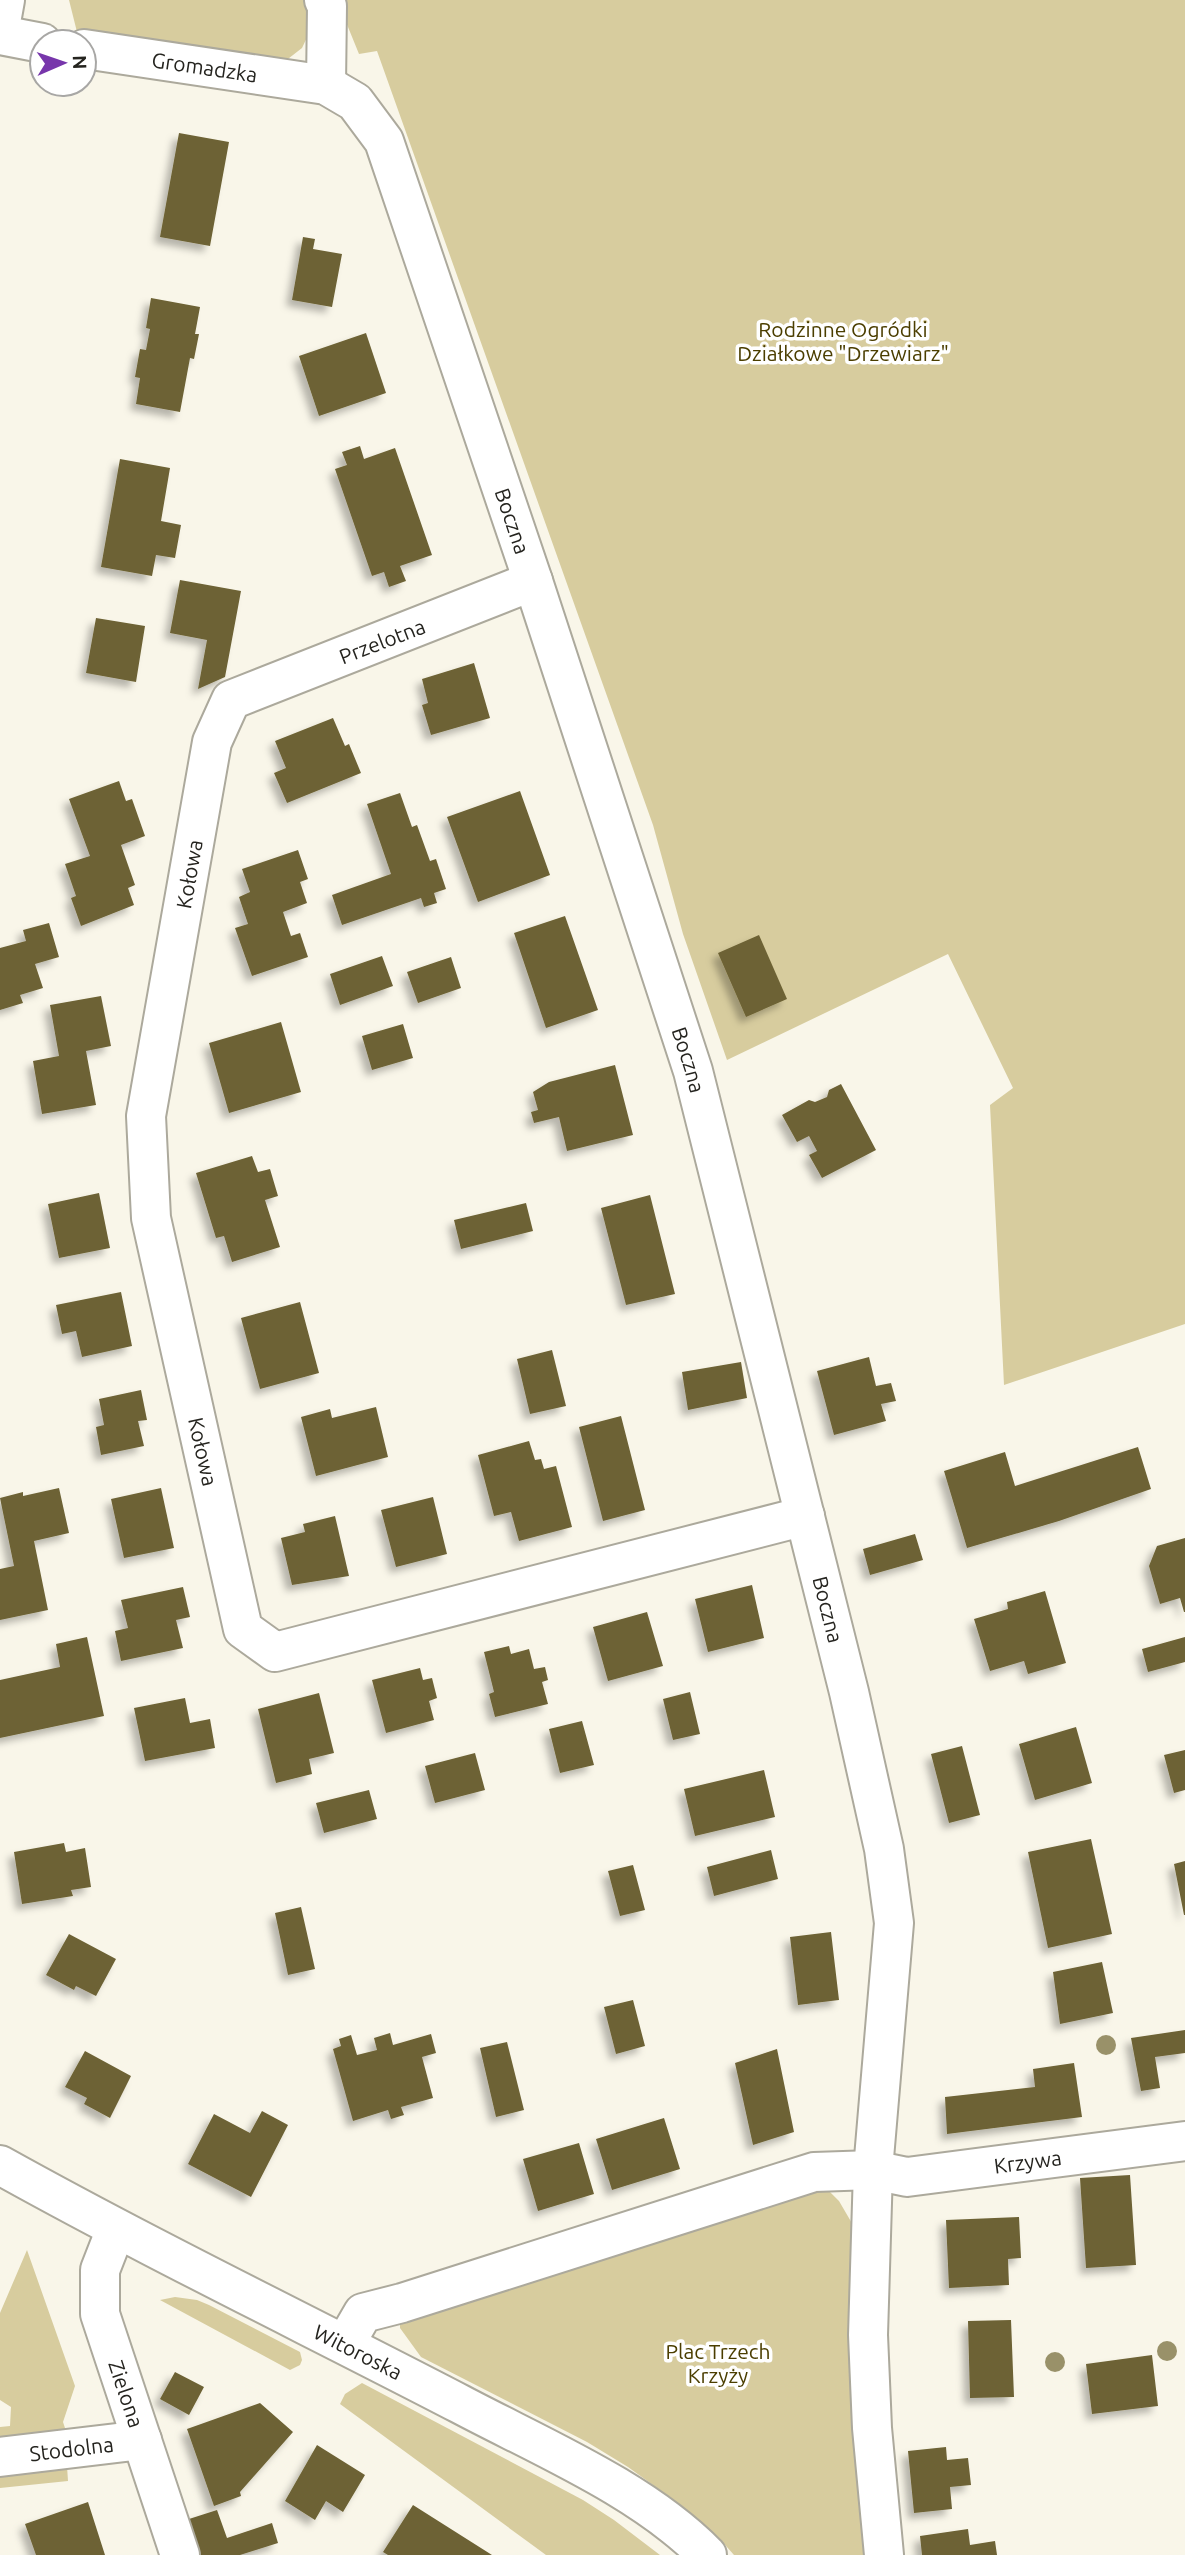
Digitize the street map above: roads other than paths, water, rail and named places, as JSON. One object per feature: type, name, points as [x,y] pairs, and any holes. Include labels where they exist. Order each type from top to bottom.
[{"type":"street","points":[[0,28],[5,0]]},
{"type":"street","points":[[324,0],[327,6],[326,85]]},
{"type":"street","points":[[0,35],[28,40]]},
{"type":"street","name":"Gromadzka","points":[[98,51],[326,85]]},
{"type":"street","name":"Boczna","points":[[326,85],[355,102],[384,141],[533,581],[694,1071],[849,1692],[884,1849],[894,1923],[873,2170]]},
{"type":"street","name":"Przelotna","points":[[231,700],[533,581]]},
{"type":"street","name":"Kołowa","points":[[231,700],[212,742],[146,1116],[151,1218],[243,1629],[275,1652],[805,1516]]},
{"type":"street","name":"Krzywa","points":[[873,2170],[907,2176],[1185,2141]]},
{"type":"street","name":"Witoroska","points":[[0,2165],[116,2230],[345,2344],[634,2497],[707,2555]]},
{"type":"street","points":[[345,2344],[363,2313],[814,2172],[873,2170],[868,2335],[872,2428],[884,2555]]},
{"type":"street","name":"Zielona","points":[[116,2230],[100,2270],[100,2314],[180,2555]]},
{"type":"street","name":"Stodolna","points":[[0,2457],[142,2440]]},
{"type":"park label","name":"Rodzinne Ogródki Działkowe \"Drzewiarz\"","points":[[843,341]]},
{"type":"park label","name":"Plac Trzech Krzyży","points":[[718,2363]]}]
